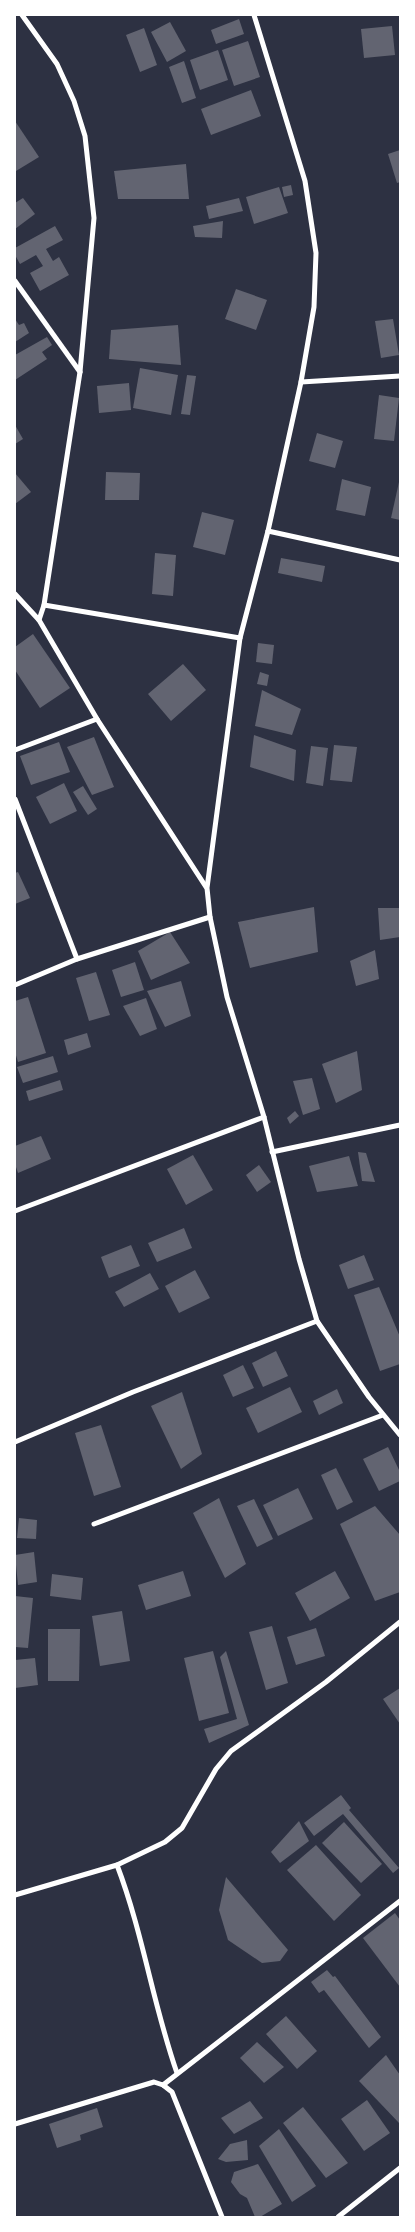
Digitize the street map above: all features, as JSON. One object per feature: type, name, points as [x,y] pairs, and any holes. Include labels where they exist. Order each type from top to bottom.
[{"type":"street","points":[[22,15],[56,64],[74,101],[85,136],[94,218],[80,372],[44,605],[39,620]]},
{"type":"street","points":[[254,15],[305,181],[316,253],[314,307],[301,382],[268,531],[240,638],[207,888],[210,917],[227,997],[264,1117],[299,1259],[317,1321],[383,1416],[400,1435]]},
{"type":"street","points":[[15,281],[80,372]]},
{"type":"street","points":[[301,382],[400,376]]},
{"type":"street","points":[[268,531],[400,560]]},
{"type":"street","points":[[15,594],[39,620],[97,718],[207,888]]},
{"type":"street","points":[[44,605],[240,638]]},
{"type":"street","points":[[15,750],[97,718]]},
{"type":"street","points":[[15,799],[76,959]]},
{"type":"street","points":[[15,985],[76,959],[210,917]]},
{"type":"street","points":[[15,1211],[264,1117]]},
{"type":"street","points":[[272,1152],[400,1125]]},
{"type":"street","points":[[15,1442],[133,1392],[317,1321]]},
{"type":"street","points":[[94,1524],[383,1416]]},
{"type":"street","points":[[15,1895],[117,1865],[165,1842],[182,1828],[216,1769],[231,1751],[326,1682],[400,1622]]},
{"type":"street","points":[[117,1865],[131,1902],[166,2041],[177,2073]]},
{"type":"street","points":[[164,2086],[177,2073],[400,1901]]},
{"type":"street","points":[[15,2124],[154,2082],[164,2086],[172,2092],[222,2217]]},
{"type":"street","points":[[338,2217],[400,2168]]},
{"type":"building","points":[[239,19],[244,34],[216,44],[211,30]]},
{"type":"building","points":[[170,22],[186,51],[167,62],[151,32]]},
{"type":"building","points":[[392,26],[395,55],[364,58],[361,29]]},
{"type":"building","points":[[144,28],[157,65],[140,72],[126,35]]},
{"type":"building","points":[[248,41],[260,77],[234,86],[222,50]]},
{"type":"building","points":[[218,50],[228,80],[200,90],[190,60]]},
{"type":"building","points":[[184,61],[196,98],[182,103],[169,67]]},
{"type":"building","points":[[251,90],[261,116],[211,135],[201,109]]},
{"type":"building","points":[[15,121],[39,157],[16,171],[15,169]]},
{"type":"building","points":[[400,150],[400,182],[397,183],[388,154]]},
{"type":"building","points":[[186,164],[189,199],[118,199],[114,171]]},
{"type":"building","points":[[291,185],[293,195],[284,197],[282,187]]},
{"type":"building","points":[[279,187],[288,213],[254,224],[246,197]]},
{"type":"building","points":[[23,198],[35,214],[15,229],[15,203]]},
{"type":"building","points":[[239,198],[243,211],[209,219],[206,206]]},
{"type":"building","points":[[223,221],[222,238],[195,237],[193,226]]},
{"type":"building","points":[[55,226],[63,240],[46,249],[53,261],[59,257],[69,275],[40,291],[30,273],[43,266],[36,255],[20,264],[15,255],[15,248]]},
{"type":"building","points":[[236,289],[267,300],[256,330],[225,319]]},
{"type":"building","points":[[15,319],[19,325],[24,323],[29,333],[15,342]]},
{"type":"building","points":[[393,319],[399,355],[381,358],[375,321]]},
{"type":"building","points":[[178,325],[181,365],[109,359],[111,330]]},
{"type":"building","points":[[47,337],[52,345],[42,352],[47,359],[15,380],[15,355]]},
{"type":"building","points":[[140,368],[178,375],[171,415],[133,408]]},
{"type":"building","points":[[187,375],[196,376],[190,415],[181,414]]},
{"type":"building","points":[[129,383],[131,410],[99,413],[97,386]]},
{"type":"building","points":[[379,395],[399,398],[394,441],[374,439]]},
{"type":"building","points":[[15,425],[23,439],[15,444]]},
{"type":"building","points":[[317,433],[343,441],[335,468],[309,461]]},
{"type":"building","points":[[106,472],[140,473],[139,500],[105,500]]},
{"type":"building","points":[[15,473],[31,492],[15,504]]},
{"type":"building","points":[[342,479],[371,487],[365,516],[336,510]]},
{"type":"building","points":[[400,482],[400,520],[391,518]]},
{"type":"building","points":[[202,512],[234,520],[225,555],[193,547]]},
{"type":"building","points":[[155,553],[176,555],[173,596],[152,594]]},
{"type":"building","points":[[281,558],[325,566],[322,582],[278,573]]},
{"type":"building","points":[[33,634],[70,688],[40,708],[15,670],[15,647]]},
{"type":"building","points":[[258,643],[274,645],[272,664],[256,662]]},
{"type":"building","points":[[183,664],[206,690],[171,721],[148,694]]},
{"type":"building","points":[[260,672],[269,675],[267,686],[257,684]]},
{"type":"building","points":[[262,690],[301,709],[292,735],[255,726]]},
{"type":"building","points":[[254,735],[296,750],[294,781],[250,767]]},
{"type":"building","points":[[94,737],[114,787],[92,795],[67,747]]},
{"type":"building","points":[[59,742],[70,772],[31,785],[20,756]]},
{"type":"building","points":[[334,745],[357,747],[352,782],[330,780]]},
{"type":"building","points":[[311,746],[328,748],[323,786],[306,783]]},
{"type":"building","points":[[64,783],[77,811],[50,824],[36,797]]},
{"type":"building","points":[[83,786],[97,809],[88,815],[73,792]]},
{"type":"building","points":[[18,872],[30,898],[15,904],[15,873]]},
{"type":"building","points":[[314,907],[318,952],[250,968],[238,922]]},
{"type":"building","points":[[378,908],[400,908],[400,937],[380,940]]},
{"type":"building","points":[[170,932],[190,963],[151,980],[138,951]]},
{"type":"building","points":[[375,950],[379,979],[356,986],[350,961]]},
{"type":"building","points":[[135,962],[144,990],[121,997],[112,970]]},
{"type":"building","points":[[96,972],[110,1015],[89,1021],[76,978]]},
{"type":"building","points":[[181,981],[191,1016],[165,1027],[147,991]]},
{"type":"building","points":[[28,997],[46,1053],[18,1062],[15,1052],[15,1001]]},
{"type":"building","points":[[146,998],[157,1029],[140,1036],[123,1006]]},
{"type":"building","points":[[87,1033],[91,1047],[68,1055],[64,1040]]},
{"type":"building","points":[[357,1051],[362,1090],[336,1103],[322,1064]]},
{"type":"building","points":[[53,1056],[58,1072],[23,1083],[17,1067]]},
{"type":"building","points":[[312,1078],[320,1109],[303,1115],[293,1081]]},
{"type":"building","points":[[60,1080],[63,1090],[29,1101],[26,1091]]},
{"type":"building","points":[[295,1111],[299,1116],[290,1124],[287,1118]]},
{"type":"building","points":[[41,1136],[51,1159],[18,1173],[15,1164],[15,1146]]},
{"type":"building","points":[[358,1152],[366,1153],[375,1182],[362,1181]]},
{"type":"building","points":[[193,1155],[213,1190],[186,1205],[167,1169]]},
{"type":"building","points":[[349,1156],[358,1186],[317,1192],[309,1166]]},
{"type":"building","points":[[259,1165],[271,1182],[257,1192],[246,1175]]},
{"type":"building","points":[[184,1228],[192,1248],[157,1262],[148,1243]]},
{"type":"building","points":[[131,1245],[140,1266],[109,1278],[101,1257]]},
{"type":"building","points":[[364,1255],[374,1280],[348,1289],[339,1265]]},
{"type":"building","points":[[195,1270],[210,1298],[179,1313],[165,1286]]},
{"type":"building","points":[[150,1273],[159,1289],[124,1307],[115,1292]]},
{"type":"building","points":[[379,1287],[400,1337],[400,1364],[380,1371],[354,1295]]},
{"type":"building","points":[[276,1351],[288,1376],[263,1387],[252,1363]]},
{"type":"building","points":[[243,1365],[254,1388],[233,1397],[223,1375]]},
{"type":"building","points":[[290,1387],[302,1412],[258,1433],[246,1408]]},
{"type":"building","points":[[337,1389],[343,1403],[319,1415],[313,1401]]},
{"type":"building","points":[[182,1392],[202,1454],[181,1469],[151,1406]]},
{"type":"building","points":[[101,1425],[121,1487],[94,1496],[75,1433]]},
{"type":"building","points":[[388,1447],[400,1472],[400,1481],[379,1491],[363,1459]]},
{"type":"building","points":[[336,1468],[353,1502],[337,1510],[321,1475]]},
{"type":"building","points":[[298,1488],[313,1519],[278,1536],[263,1505]]},
{"type":"building","points":[[219,1498],[246,1564],[225,1578],[193,1513]]},
{"type":"building","points":[[254,1499],[273,1539],[257,1547],[237,1506]]},
{"type":"building","points":[[375,1506],[400,1535],[400,1592],[375,1601],[340,1524]]},
{"type":"building","points":[[19,1518],[37,1520],[36,1539],[17,1538]]},
{"type":"building","points":[[34,1552],[37,1582],[18,1585],[15,1555]]},
{"type":"building","points":[[183,1571],[191,1596],[146,1610],[138,1585]]},
{"type":"building","points":[[335,1571],[350,1598],[310,1621],[295,1593]]},
{"type":"building","points":[[52,1574],[83,1578],[81,1600],[50,1596]]},
{"type":"building","points":[[15,1596],[33,1598],[28,1648],[15,1647]]},
{"type":"building","points":[[122,1611],[130,1661],[100,1666],[92,1616]]},
{"type":"building","points":[[272,1626],[288,1683],[266,1690],[249,1632]]},
{"type":"building","points":[[316,1628],[325,1656],[296,1665],[287,1637]]},
{"type":"building","points":[[48,1629],[80,1629],[79,1681],[48,1681]]},
{"type":"building","points":[[213,1651],[229,1713],[199,1721],[184,1658]]},
{"type":"building","points":[[226,1651],[249,1725],[209,1743],[204,1729],[237,1719],[220,1657]]},
{"type":"building","points":[[35,1658],[38,1685],[15,1688],[15,1660]]},
{"type":"building","points":[[400,1688],[400,1724],[383,1699]]},
{"type":"building","points":[[341,1795],[351,1808],[349,1810],[399,1868],[393,1873],[343,1814],[314,1836],[304,1823]]},
{"type":"building","points":[[299,1821],[309,1841],[280,1863],[271,1852]]},
{"type":"building","points":[[344,1822],[382,1864],[361,1883],[322,1843]]},
{"type":"building","points":[[316,1845],[361,1895],[334,1921],[287,1870]]},
{"type":"building","points":[[226,1877],[288,1950],[280,1961],[262,1963],[228,1940],[219,1910]]},
{"type":"building","points":[[395,1913],[400,1920],[400,1987],[363,1938]]},
{"type":"building","points":[[327,1970],[333,1977],[335,1976],[381,2037],[369,2048],[324,1990],[319,1993],[311,1982]]},
{"type":"building","points":[[286,2016],[317,2051],[297,2069],[266,2034]]},
{"type":"building","points":[[257,2042],[284,2067],[264,2083],[240,2058]]},
{"type":"building","points":[[386,2055],[400,2075],[400,2124],[359,2081]]},
{"type":"building","points":[[367,2100],[390,2133],[364,2151],[341,2119]]},
{"type":"building","points":[[250,2101],[263,2118],[234,2134],[221,2118]]},
{"type":"building","points":[[303,2107],[348,2163],[326,2178],[283,2123]]},
{"type":"building","points":[[97,2108],[103,2127],[80,2135],[81,2140],[57,2148],[49,2124]]},
{"type":"building","points":[[279,2129],[316,2186],[292,2202],[259,2146]]},
{"type":"building","points":[[247,2140],[248,2160],[226,2162],[218,2159],[230,2144]]},
{"type":"building","points":[[258,2164],[282,2204],[260,2217],[255,2217],[247,2198],[240,2194],[231,2182],[234,2172]]}]
